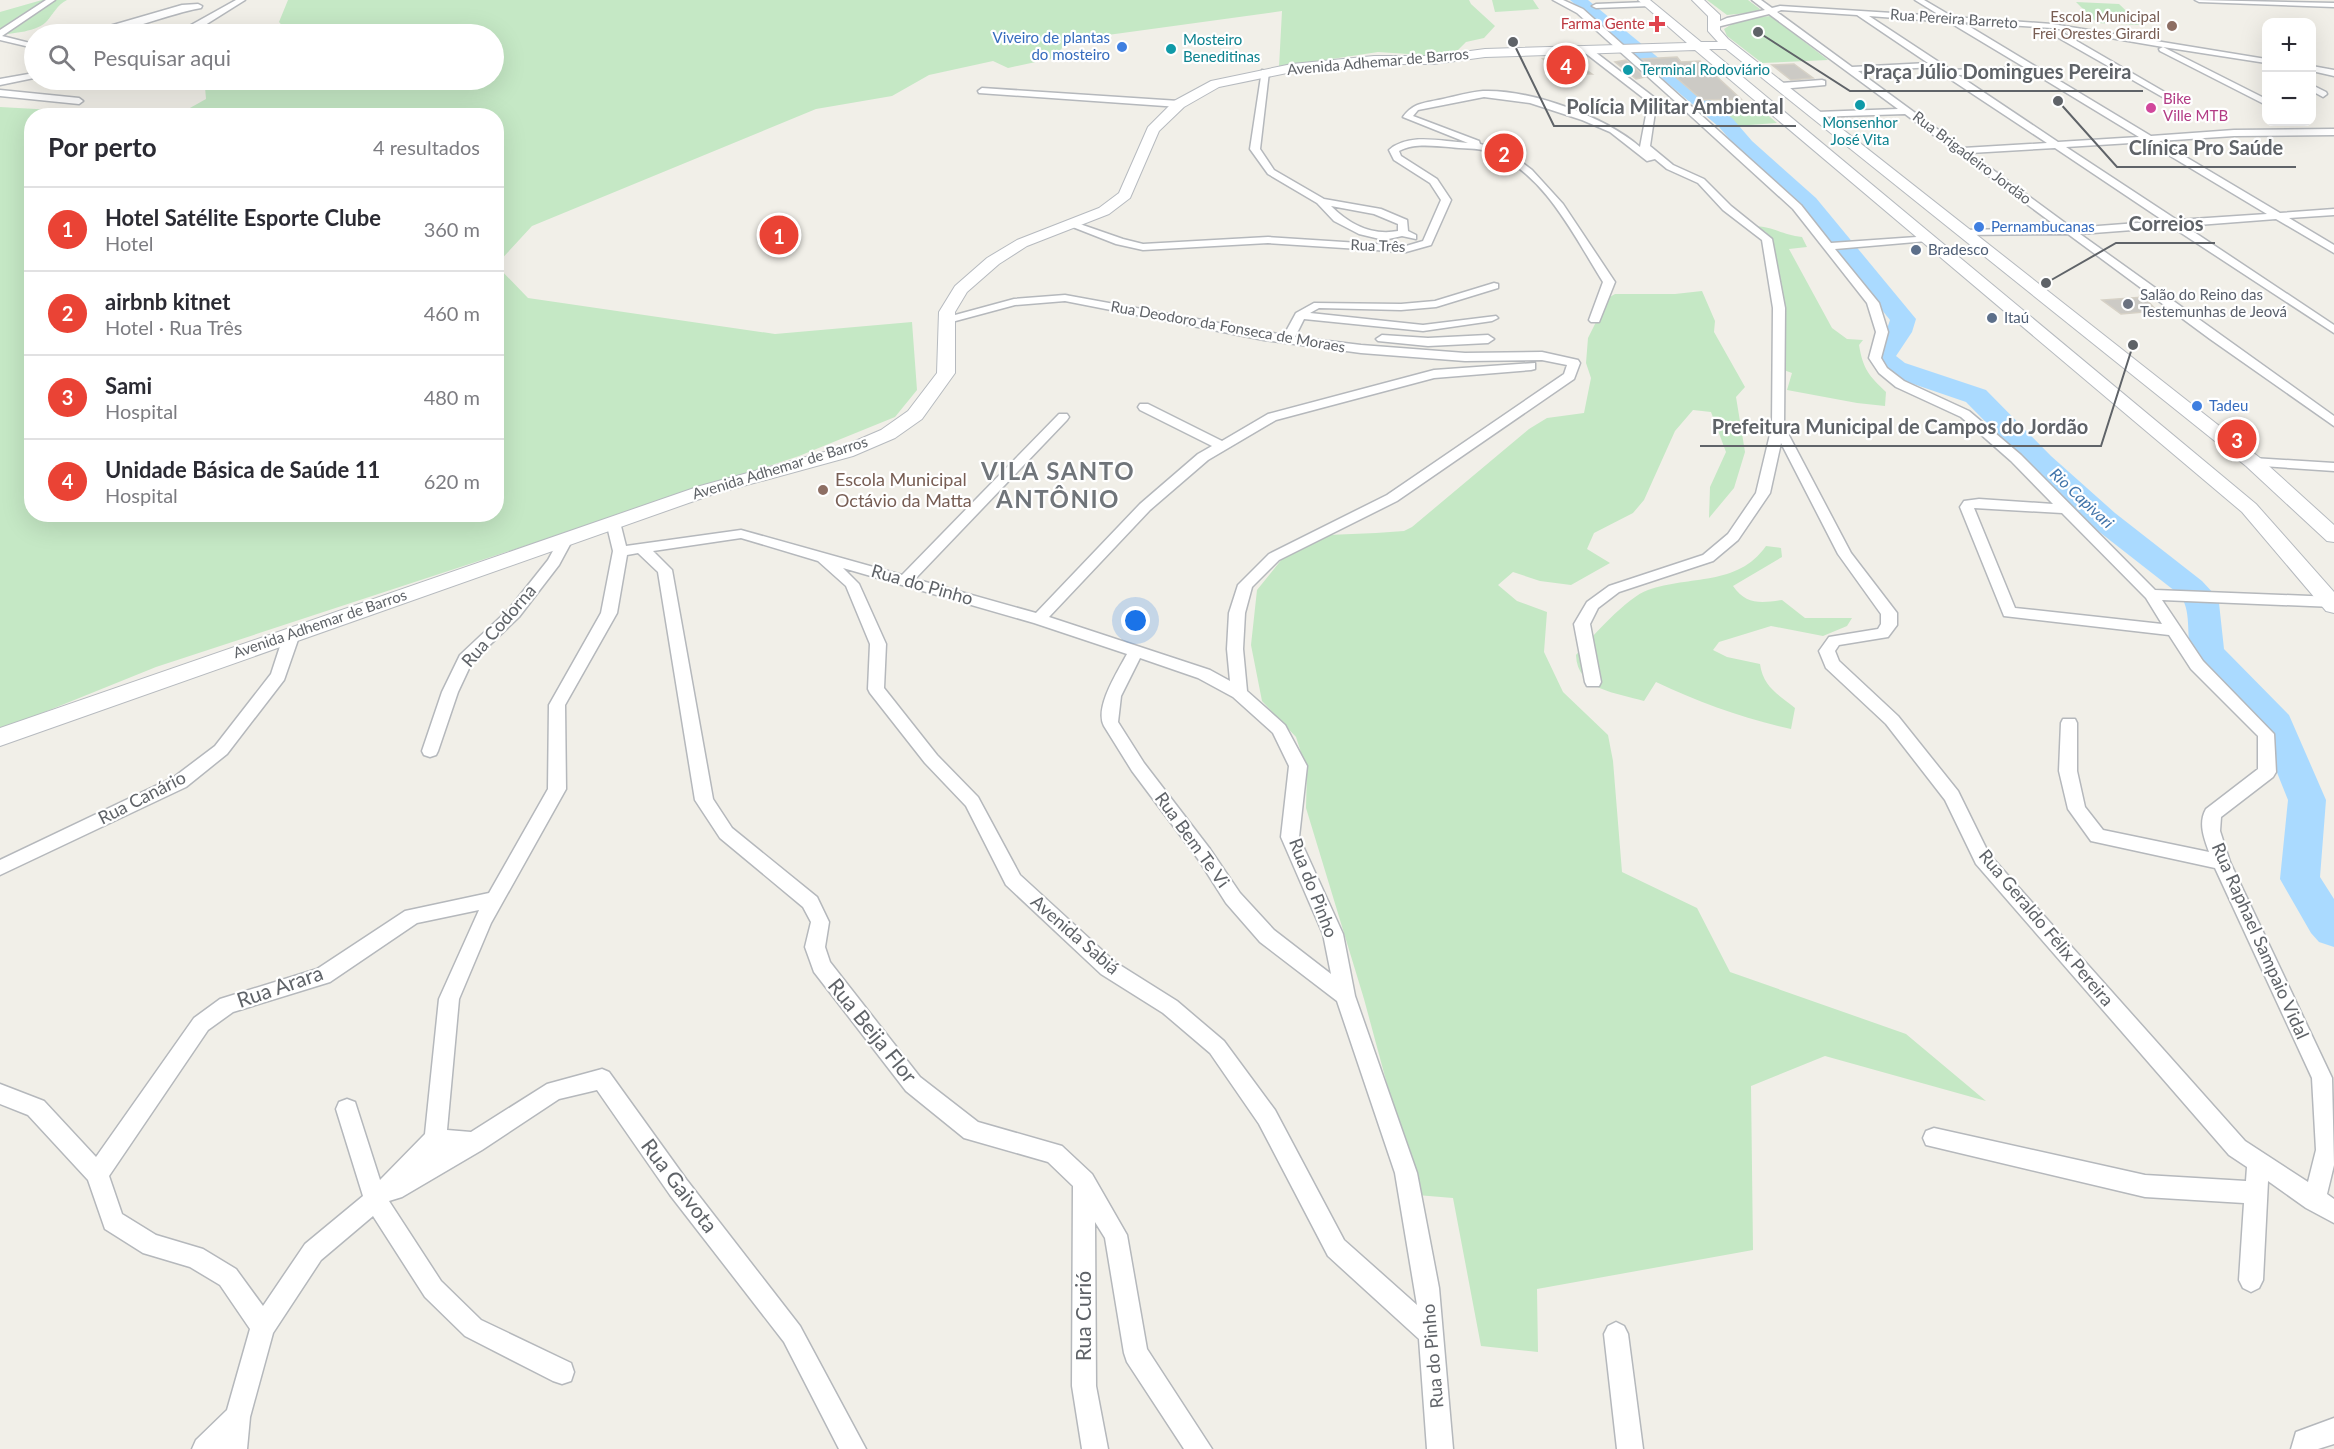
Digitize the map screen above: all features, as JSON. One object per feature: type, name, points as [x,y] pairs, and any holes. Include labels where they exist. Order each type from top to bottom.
[{"type":"main road","points":[[1697,0],[1714,15],[1721,37],[1853,146],[2253,462],[2334,536]]},
{"type":"main road","points":[[1646,2],[1692,44],[1845,169],[2249,508],[2333,603]]},
{"type":"main road","name":"Avenida Adhemar de Barros","points":[[0,737],[613,522],[707,490],[846,452],[888,434],[915,415],[946,373],[947,312],[961,289],[993,261],[1022,243],[1104,211],[1125,195],[1153,129],[1179,104],[1215,84],[1265,72],[1374,60],[1433,60],[1485,53],[1630,49],[1692,44],[1721,37]]},
{"type":"main road","points":[[1818,148],[1840,150],[1853,146]]},
{"type":"main road","points":[[1845,169],[1858,164],[1879,166]]},
{"type":"main road","points":[[1926,237],[1971,238]]},
{"type":"main road","points":[[1926,237],[1971,238]]},
{"type":"street","points":[[2,37],[51,0]]},
{"type":"street","points":[[201,24],[241,0]]},
{"type":"street","name":"Rua Raphael Sampaio Vidal","points":[[1557,0],[1580,11],[1630,49],[1682,104],[1797,207],[1873,303],[1882,332],[1875,358],[1883,370],[1900,384],[1965,414],[2016,458],[2154,595],[2197,665],[2266,734],[2267,772],[2212,814],[2211,831],[2221,862],[2322,1078],[2327,1149],[2314,1200]]},
{"type":"street","name":"Rua Brigadeiro Jordão","points":[[1756,0],[2334,422]]},
{"type":"street","points":[[1919,0],[2334,250]]},
{"type":"street","points":[[2199,0],[2334,4]]},
{"type":"street","points":[[2322,0],[2334,4]]},
{"type":"street","points":[[1596,6],[1646,2]]},
{"type":"street","points":[[129,24],[185,7],[199,7],[187,17]]},
{"type":"street","name":"Rua Pereira Barreto","points":[[1721,37],[1735,17],[1788,8],[2044,26],[2262,60]]},
{"type":"street","points":[[1859,13],[2334,330]]},
{"type":"street","points":[[2044,26],[2176,101]]},
{"type":"street","points":[[2,37],[24,38]]},
{"type":"street","points":[[2,37],[24,43]]},
{"type":"street","points":[[2148,41],[2262,100]]},
{"type":"street","points":[[1587,50],[1662,108],[1682,104]]},
{"type":"street","points":[[2250,59],[2262,64]]},
{"type":"street","points":[[1940,69],[2024,63]]},
{"type":"street","points":[[1852,69],[2033,69]]},
{"type":"street","points":[[2316,70],[2334,73]]},
{"type":"street","points":[[1265,72],[1255,149],[1271,172],[1321,201],[1338,219],[1363,232],[1384,237],[1403,233],[1427,243]]},
{"type":"street","points":[[0,82],[24,78]]},
{"type":"street","points":[[1781,86],[1822,83]]},
{"type":"street","points":[[2316,90],[2323,93]]},
{"type":"street","points":[[982,91],[1179,104]]},
{"type":"street","points":[[0,93],[79,100]]},
{"type":"street","points":[[1490,149],[1450,131],[1407,117],[1415,108],[1484,94],[1534,102],[1596,122],[1616,132],[1648,158],[1670,167]]},
{"type":"street","name":"Rua Geraldo Félix Pereira","points":[[1662,108],[1651,110],[1645,147],[1670,167],[1701,181],[1727,208],[1767,239],[1779,308],[1778,426],[1845,554],[1889,613],[1888,625],[1883,633],[1834,641],[1827,651],[1832,664],[1892,720],[1952,796],[1983,859],[2237,1148],[2334,1212]]},
{"type":"street","points":[[1817,115],[1909,111]]},
{"type":"street","points":[[1963,151],[2147,137],[2334,132]]},
{"type":"street","name":"Rua Três","points":[[1070,224],[1120,242],[1143,247],[1268,240],[1406,249],[1427,243],[1446,200],[1434,181],[1397,158],[1394,150],[1406,143],[1490,149],[1511,158],[1550,193],[1609,282],[1595,320]]},
{"type":"street","points":[[1321,201],[1377,211],[1402,222],[1403,233]]},
{"type":"street","points":[[1971,238],[2334,212]]},
{"type":"street","points":[[1829,246],[1926,237]]},
{"type":"street","points":[[1288,339],[1300,315],[1308,307],[1318,304],[1401,307],[1436,303],[1494,286]]},
{"type":"street","name":"Rua Deodoro da Fonseca de Moraes","points":[[948,320],[1014,302],[1065,298],[1288,339],[1361,349],[1466,357],[1542,356],[1574,363]]},
{"type":"street","points":[[1300,315],[1423,328],[1492,318]]},
{"type":"street","points":[[1316,318],[1310,330],[1314,333],[1428,342],[1488,339]]},
{"type":"street","points":[[1039,619],[1145,507],[1203,457],[1272,417],[1434,374],[1574,363],[1570,376],[1508,420],[1392,498],[1274,557],[1245,585],[1237,612],[1236,649],[1239,693]]},
{"type":"street","points":[[1144,407],[1222,446]]},
{"type":"street","points":[[906,580],[1064,417]]},
{"type":"street","points":[[1593,682],[1582,624],[1592,605],[1614,589],[1708,558],[1733,537],[1763,493],[1778,426]]},
{"type":"street","points":[[2253,462],[2334,467]]},
{"type":"street","points":[[2066,509],[1979,503],[1969,504],[1967,507],[1969,518],[2009,612],[2174,630]]},
{"type":"street","points":[[234,1449],[237,1417],[263,1327],[313,1252],[375,1200],[435,1139],[449,999],[482,921],[557,789],[557,705],[609,613],[620,551],[613,522]]},
{"type":"street","name":"Rua do Pinho","points":[[620,551],[741,534],[1039,619],[1204,674],[1239,693],[1279,729],[1298,766],[1290,837],[1333,934],[1345,996],[1406,1173],[1427,1288],[1440,1449]]},
{"type":"street","name":"Rua Codorna","points":[[430,751],[450,692],[466,659],[514,614],[554,562],[566,539]]},
{"type":"street","name":"Rua Beija Flor","points":[[641,548],[665,570],[704,800],[726,833],[810,902],[820,922],[815,947],[820,966],[913,1084],[972,1131],[1054,1153],[1084,1182],[1116,1235],[1136,1353],[1199,1449]]},
{"type":"street","name":"Avenida Sabiá","points":[[821,556],[852,584],[878,644],[876,689],[931,759],[972,802],[1013,880],[1108,968],[1170,1007],[1217,1047],[1267,1117],[1336,1248],[1431,1334]]},
{"type":"street","points":[[2154,595],[2333,603]]},
{"type":"street","name":"Rua Canário","points":[[0,868],[180,782],[221,750],[278,676],[292,634]]},
{"type":"street","name":"Rua Bem Te Vi","points":[[1136,651],[1113,696],[1110,722],[1138,767],[1204,854],[1233,897],[1267,936],[1345,996]]},
{"type":"street","points":[[2069,723],[2068,771],[2077,809],[2097,836],[2221,862]]},
{"type":"street","name":"Rua Arara","points":[[97,1174],[201,1024],[227,1005],[322,976],[412,916],[494,899]]},
{"type":"street","name":"Rua Gaivota","points":[[474,1143],[554,1091],[602,1079],[678,1187],[792,1334],[853,1449]]},
{"type":"street","points":[[0,1094],[36,1108],[97,1174],[113,1221],[151,1245],[195,1257],[228,1277],[263,1327]]},
{"type":"street","points":[[347,1109],[375,1200],[433,1289],[473,1328],[562,1372]]},
{"type":"street","points":[[1934,1138],[2145,1186],[2257,1193]]},
{"type":"street","points":[[435,1139],[474,1143]]},
{"type":"street","points":[[375,1200],[474,1143]]},
{"type":"street","points":[[2251,1280],[2258,1162]]},
{"type":"street","name":"Rua Curió","points":[[1084,1182],[1084,1386],[1095,1449]]},
{"type":"street","points":[[1616,1334],[1630,1449]]},
{"type":"street","points":[[205,1449],[237,1417]]},
{"type":"street","points":[[2304,1449],[2305,1441],[2334,1431]]},
{"type":"green space","points":[[42,0],[67,0],[44,24],[24,24],[24,31],[0,35],[0,12]]},
{"type":"green space","points":[[288,0],[1469,0],[1495,26],[1484,38],[1466,42],[1456,52],[1438,56],[1378,52],[1279,67],[1282,11],[1064,41],[1059,57],[1008,68],[993,61],[929,75],[892,96],[816,109],[532,226],[504,256],[504,108],[190,108],[206,99],[205,90],[504,90],[504,24],[281,24],[279,22]]},
{"type":"green space","points":[[1492,0],[1533,0],[1539,9],[1495,12]]},
{"type":"green space","points":[[1707,0],[1748,0],[1760,9],[1758,12],[1727,15]]},
{"type":"green space","points":[[2076,2],[2119,4],[2141,25],[2097,23]]},
{"type":"green space","points":[[1771,16],[1828,60],[1762,63],[1727,36],[1724,29],[1740,19]]},
{"type":"green space","points":[[1757,106],[1777,123],[1735,126],[1716,109]]},
{"type":"green space","points":[[0,107],[24,108],[24,522],[504,522],[504,273],[528,298],[775,334],[912,322],[917,390],[895,417],[799,456],[156,667],[0,730]]},
{"type":"green space","points":[[1752,226],[1766,227],[1802,237],[1807,247],[1789,249],[1832,328],[1847,339],[1863,340],[1859,345],[1865,366],[1886,392],[1885,406],[1787,390],[1792,373],[1781,369],[1781,299],[1776,265],[1766,232]]},
{"type":"green space","points":[[1702,291],[1715,321],[1714,332],[1745,387],[1736,397],[1745,452],[1734,488],[1709,518],[1710,487],[1726,452],[1711,412],[1693,410],[1675,431],[1644,500],[1633,513],[1594,533],[1587,549],[1610,563],[1571,585],[1540,581],[1513,572],[1498,585],[1517,601],[1547,612],[1544,652],[1563,692],[1608,735],[1613,761],[1622,872],[1697,908],[1730,972],[1906,1034],[1986,1101],[1825,1056],[1751,1086],[1753,1250],[1537,1289],[1538,1352],[1481,1346],[1453,1198],[1417,1195],[1364,999],[1306,808],[1307,771],[1296,737],[1262,701],[1251,645],[1257,590],[1282,559],[1303,546],[1328,535],[1404,531],[1412,527],[1529,429],[1547,418],[1584,413],[1591,378],[1586,363],[1588,338],[1608,298],[1615,294],[1675,294]]},
{"type":"green space","points":[[1766,546],[1781,548],[1782,557],[1733,586],[1743,597],[1761,602],[1782,600],[1805,618],[1852,618],[1847,626],[1823,636],[1771,626],[1719,642],[1713,650],[1727,657],[1760,664],[1768,685],[1795,708],[1791,729],[1722,709],[1656,682],[1644,701],[1600,688],[1583,676],[1578,667],[1576,655],[1610,619],[1639,594],[1664,585],[1727,574],[1754,559]]},
{"type":"building","points":[[1677,57],[1681,62],[1700,61],[1741,99],[1702,100],[1671,73],[1660,75],[1642,59]]},
{"type":"building","points":[[1569,58],[1592,74],[1563,74],[1543,59]]},
{"type":"building","points":[[1626,60],[1645,77],[1636,79],[1615,62]]},
{"type":"building","points":[[1794,64],[1813,78],[1791,80],[1772,65]]},
{"type":"building","name":"Salão do Reino das Testemunhas de Jeová","points":[[2144,297],[2157,311],[2121,314],[2102,300]]},
{"type":"waterway","name":"Rio Capivari","points":[[1578,0],[1726,123],[1745,145],[1808,203],[1903,319],[1899,332],[1882,357],[1896,369],[1976,396],[2041,462],[2104,520],[2191,588],[2203,603],[2207,653],[2276,724],[2307,800],[2300,879],[2334,930]]},
{"type":"place","name":"Farma Gente","points":[[1657,24]]},
{"type":"place","name":"Escola Municipal Frei Orestes Girardi","points":[[2172,26]]},
{"type":"place","name":"Praça Júlio Domingues Pereira","points":[[1758,32]]},
{"type":"place","name":"Polícia Militar Ambiental","points":[[1513,42]]},
{"type":"place","name":"Viveiro de plantas do mosteiro","points":[[1122,47]]},
{"type":"place","name":"Mosteiro Beneditinas","points":[[1171,49]]},
{"type":"place","name":"Unidade Básica de Saúde 11","points":[[1566,65]]},
{"type":"place","name":"Terminal Rodoviário","points":[[1628,70]]},
{"type":"place","name":"Clínica Pro Saúde","points":[[2058,101]]},
{"type":"place","name":"Monsenhor José Vita","points":[[1860,105]]},
{"type":"place","name":"Bike Ville MTB","points":[[2151,108]]},
{"type":"place","name":"airbnb kitnet","points":[[1504,153]]},
{"type":"place","name":"Pernambucanas","points":[[1979,227]]},
{"type":"place","name":"Hotel Satélite Esporte Clube","points":[[779,235]]},
{"type":"place","name":"Bradesco","points":[[1916,250]]},
{"type":"place","name":"Correios","points":[[2046,283]]},
{"type":"place","name":"Salão do Reino das Testemunhas de Jeová","points":[[2128,304]]},
{"type":"place","name":"Itaú","points":[[1992,318]]},
{"type":"place","name":"Prefeitura Municipal de Campos do Jordão","points":[[2133,345]]},
{"type":"place","name":"Tadeu","points":[[2197,406]]},
{"type":"place","name":"Sami","points":[[2237,439]]},
{"type":"place","name":"Escola Municipal Octávio da Matta","points":[[823,490]]},
{"type":"district","name":"VILA SANTO ANTÔNIO","points":[[1058,486]]}]
